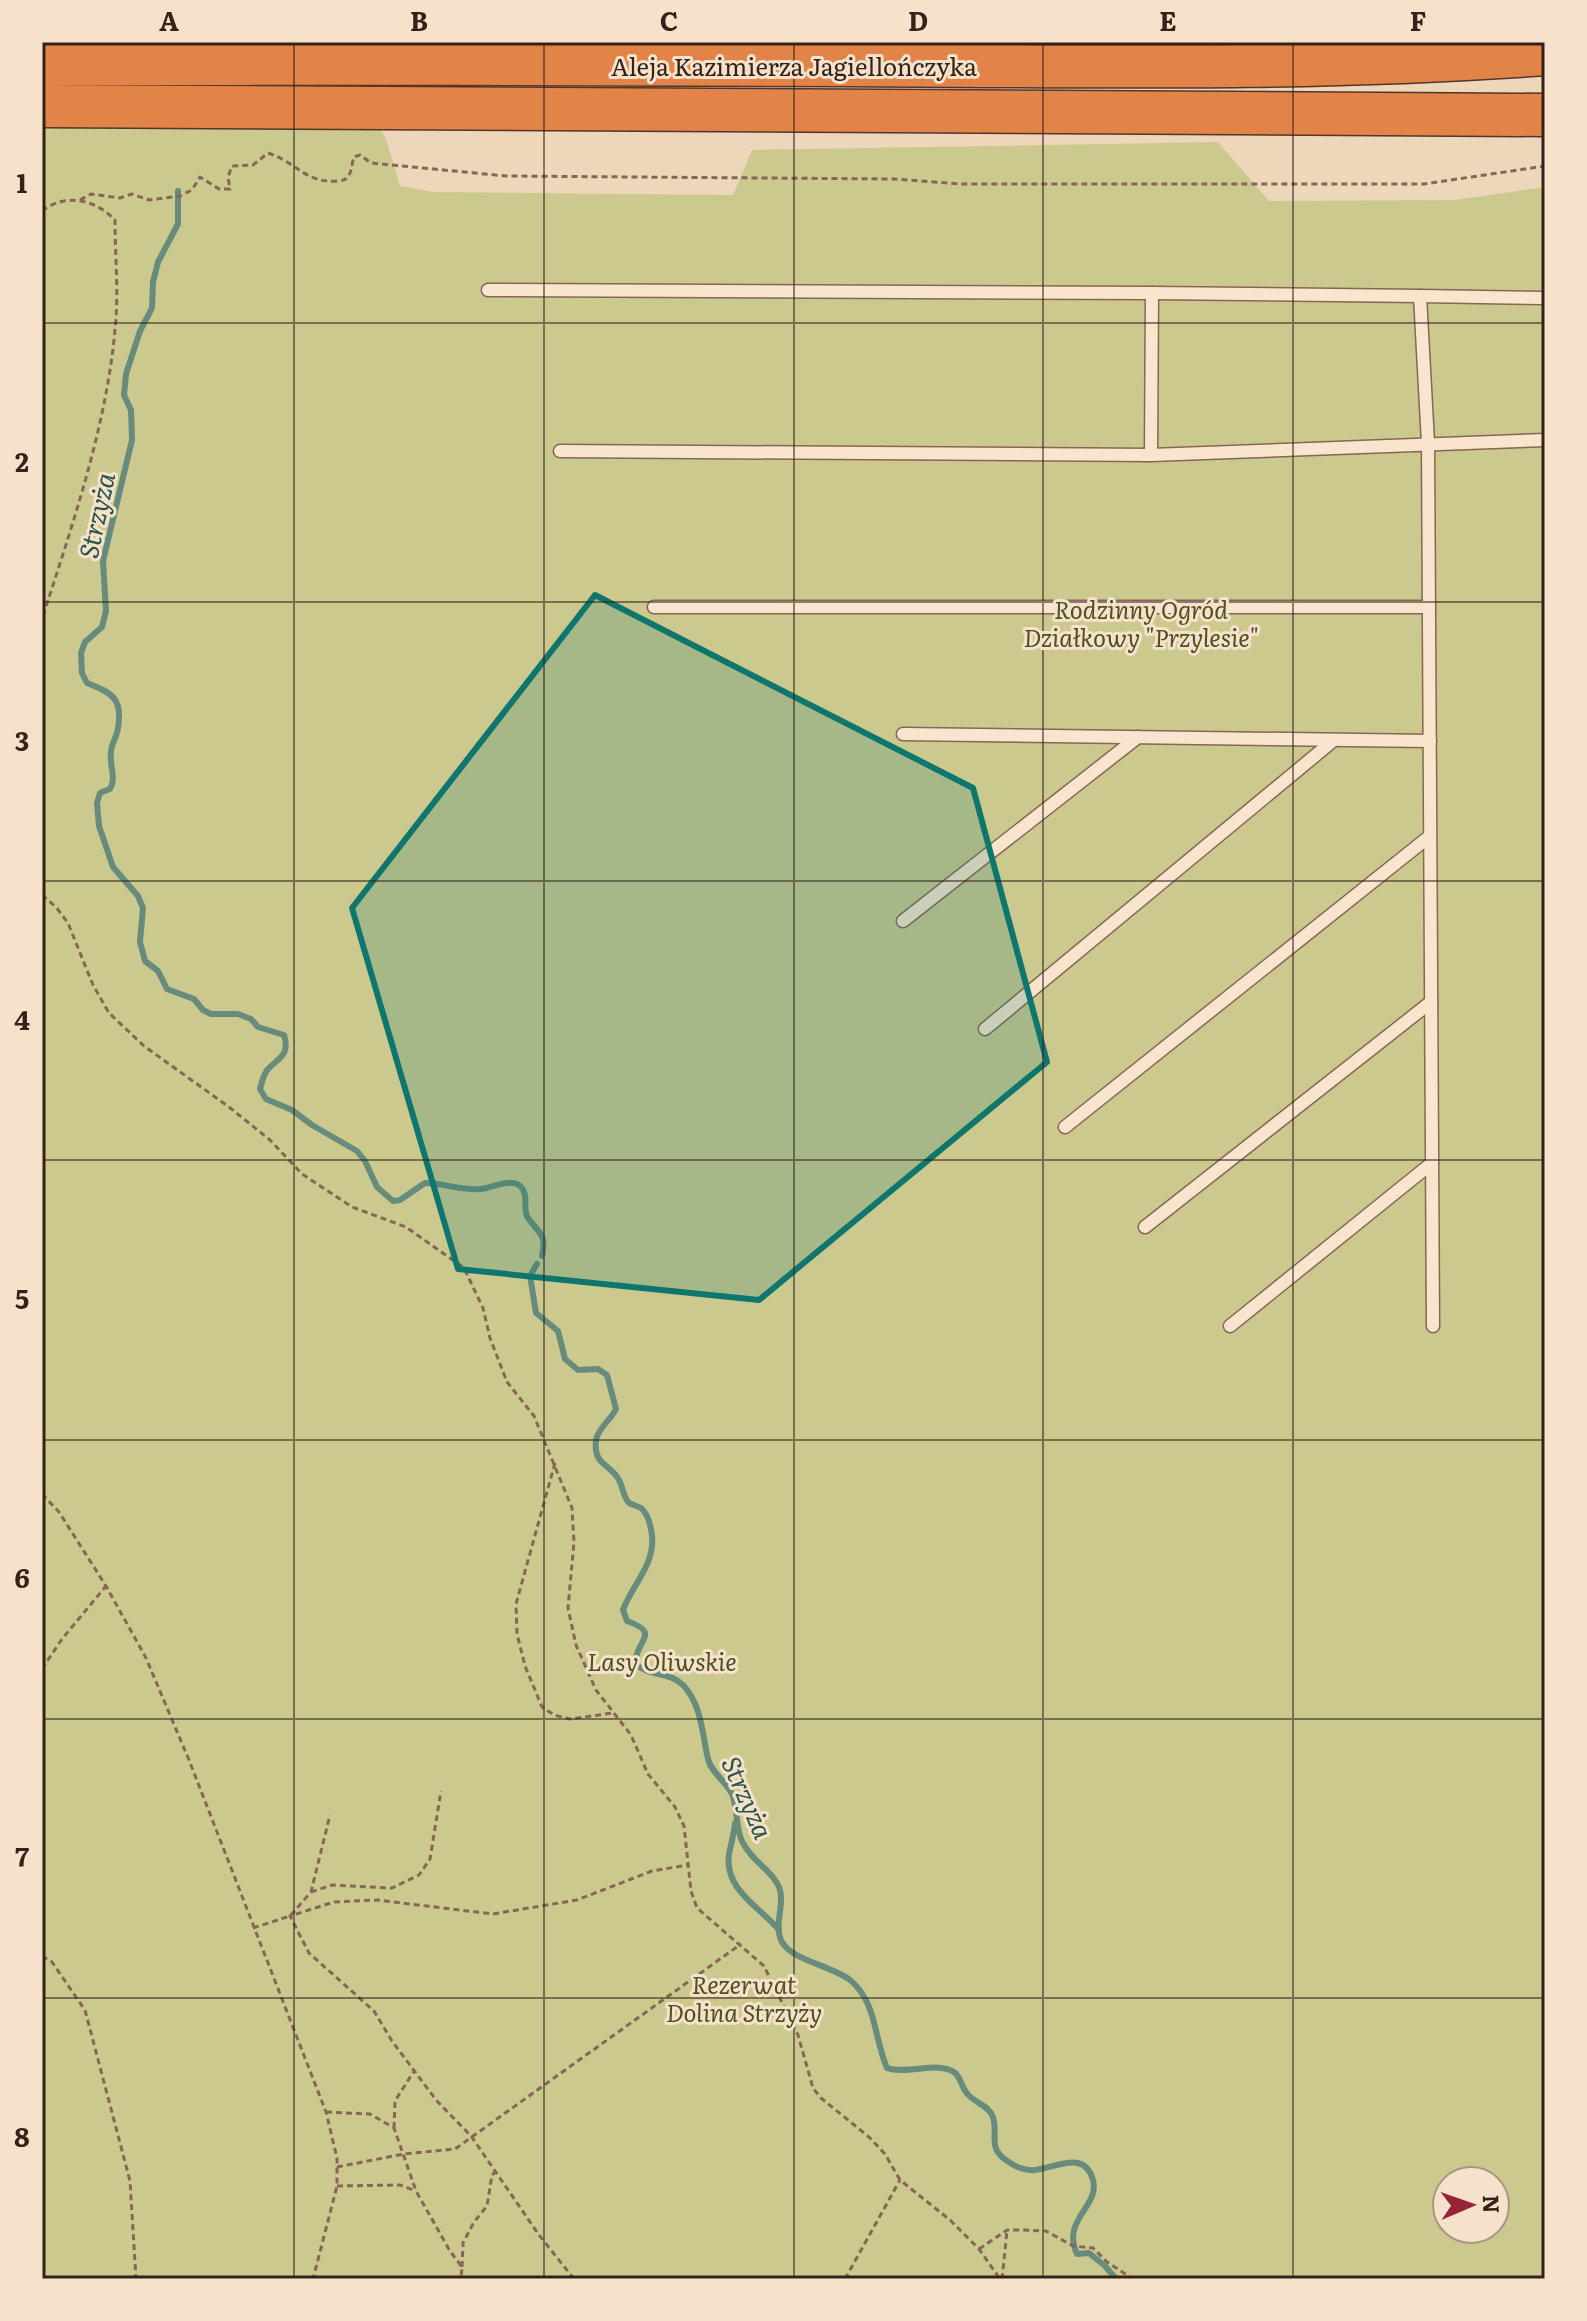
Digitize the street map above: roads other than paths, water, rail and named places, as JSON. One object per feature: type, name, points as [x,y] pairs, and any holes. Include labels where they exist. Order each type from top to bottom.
[{"type":"highway","name":"Aleja Kazimierza Jagiellończyka","points":[[42,64],[1125,67],[1369,63],[1545,54]]},
{"type":"highway","points":[[42,106],[1545,115]]},
{"type":"lane","points":[[488,290],[1545,298]]},
{"type":"lane","points":[[1151,455],[1152,293]]},
{"type":"lane","points":[[1420,296],[1428,443],[1433,1326]]},
{"type":"lane","points":[[560,451],[1151,455],[1545,440]]},
{"type":"lane","points":[[654,607],[1429,607]]},
{"type":"lane","points":[[903,734],[1430,741]]},
{"type":"lane","points":[[903,921],[1138,737]]},
{"type":"lane","points":[[985,1029],[1334,740]]},
{"type":"lane","points":[[1065,1127],[1430,836]]},
{"type":"lane","points":[[1145,1227],[1431,1002]]},
{"type":"lane","points":[[1230,1326],[1432,1163]]},
{"type":"waterway","name":"Strzyża","points":[[178,191],[178,224],[158,262],[152,308],[140,331],[126,374],[124,395],[131,410],[132,440],[103,561],[106,611],[102,627],[85,642],[81,653],[82,673],[87,683],[114,698],[119,710],[111,752],[113,780],[110,789],[100,793],[97,803],[99,826],[113,867],[138,896],[143,908],[140,942],[145,961],[158,971],[167,989],[194,999],[203,1010],[211,1014],[238,1014],[251,1019],[258,1027],[284,1035],[285,1051],[268,1069],[262,1081],[260,1089],[266,1099],[292,1110],[357,1151],[377,1187],[393,1201],[400,1200],[425,1183],[474,1189],[514,1183],[522,1188],[526,1214],[543,1238],[542,1256]]},
{"type":"waterway","name":"Strzyża","points":[[537,1264],[530,1276],[536,1313],[558,1331],[565,1359],[578,1370],[598,1369],[607,1375],[616,1409],[597,1436],[597,1455],[619,1480],[627,1501],[641,1508],[650,1525],[652,1546],[647,1566],[623,1610],[627,1621],[645,1633],[635,1663],[677,1681],[694,1701],[710,1764],[734,1799],[742,1841],[773,1877],[780,1890],[779,1935],[782,1942],[794,1954],[842,1975],[859,1989],[870,2010],[887,2068],[940,2068],[954,2072],[964,2090],[991,2113],[996,2148],[1004,2158],[1017,2167],[1030,2170],[1076,2163],[1089,2171],[1094,2189],[1077,2222],[1073,2242],[1077,2254],[1089,2253],[1116,2279]]},
{"type":"waterway","points":[[735,1823],[729,1854],[732,1878],[737,1888],[779,1930]]},
{"type":"park label","name":"Rodzinny Ogród Działkowy \"Przylesie\"","points":[[1141,622]]},
{"type":"park label","name":"Lasy Oliwskie","points":[[662,1660]]},
{"type":"park label","name":"Rezerwat Dolina Strzyży","points":[[744,1997]]}]
